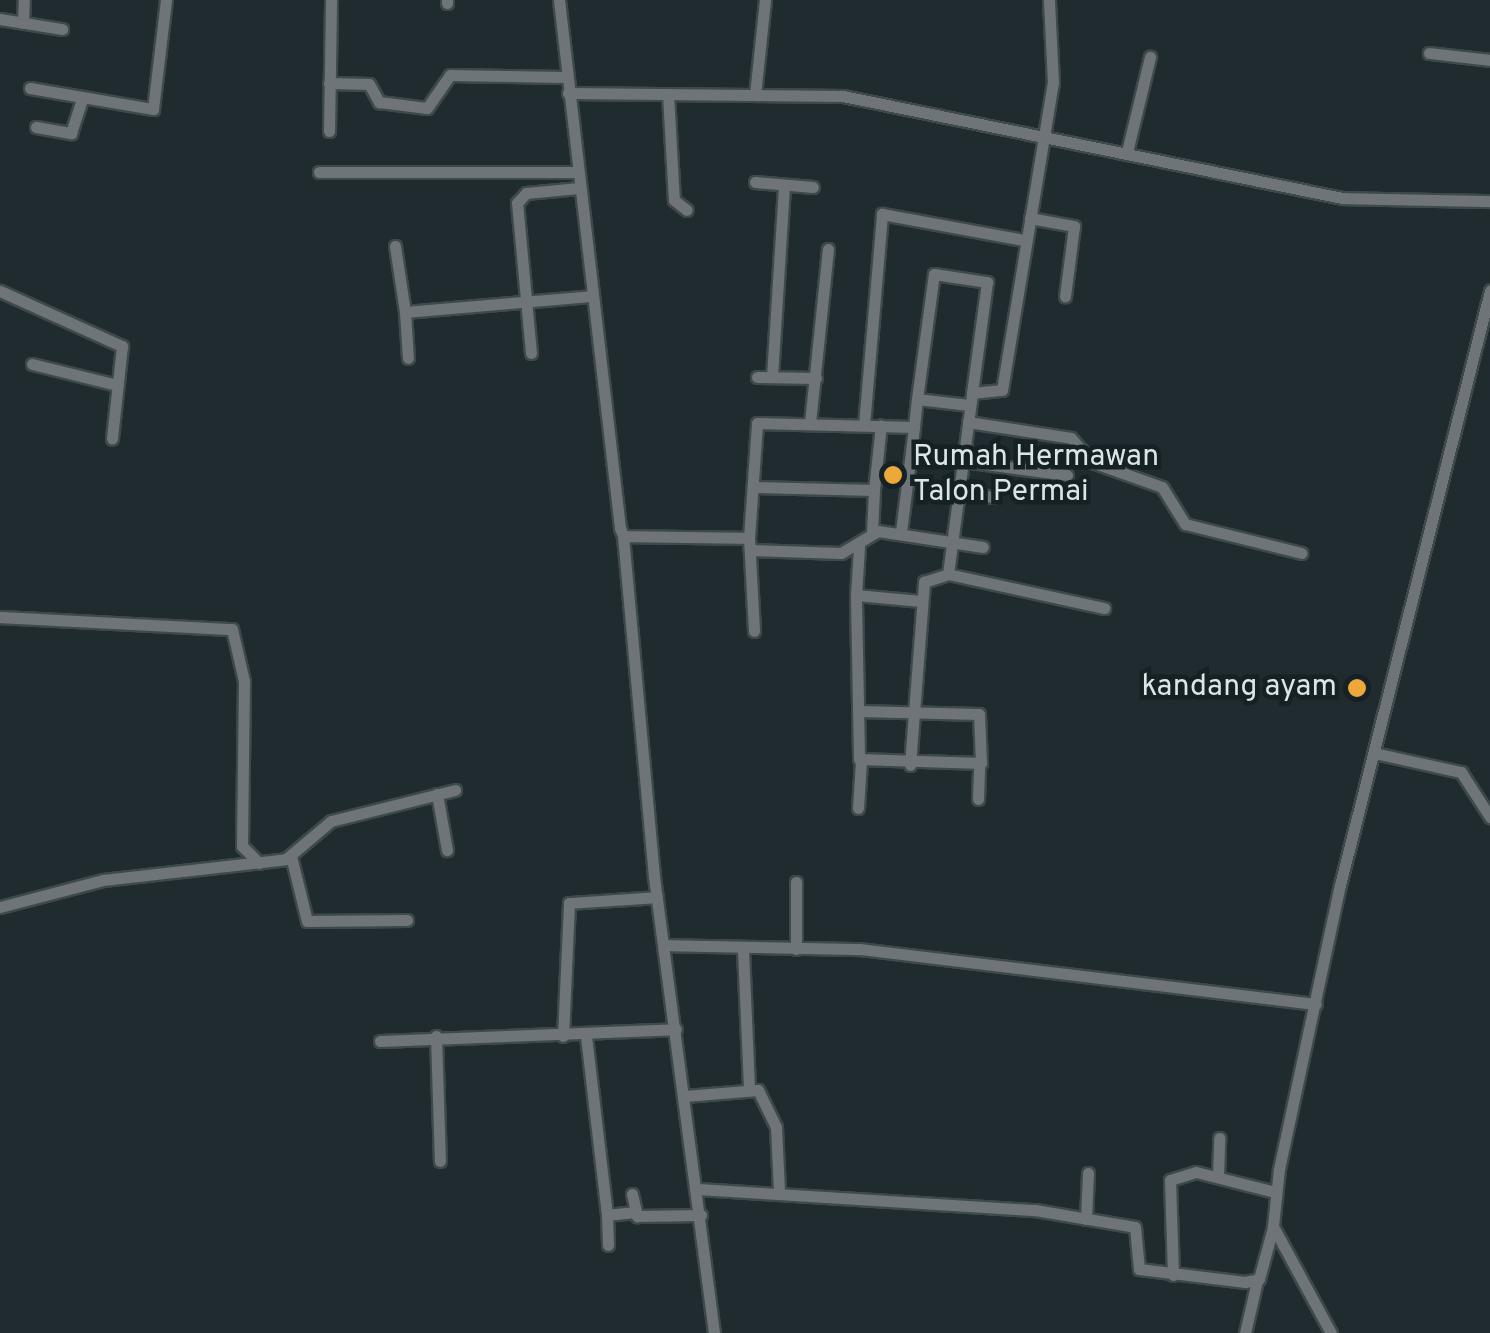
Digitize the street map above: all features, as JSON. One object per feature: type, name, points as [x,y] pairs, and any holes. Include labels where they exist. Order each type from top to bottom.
[{"type":"street","points":[[24,0],[24,23]]},
{"type":"street","points":[[30,88],[82,100],[153,109],[166,0]]},
{"type":"street","points":[[328,131],[331,0]]},
{"type":"street","points":[[559,0],[590,296],[623,536],[657,897],[714,1333]]},
{"type":"street","points":[[756,95],[765,0]]},
{"type":"street","points":[[918,399],[971,399],[1002,390],[1024,240],[1046,134],[1049,0]]},
{"type":"street","points":[[0,19],[62,29]]},
{"type":"street","points":[[1428,52],[1490,60]]},
{"type":"street","points":[[1127,152],[1150,57]]},
{"type":"street","points":[[329,83],[371,85],[379,102],[427,108],[446,76],[566,77]]},
{"type":"street","points":[[568,93],[843,96],[1046,134],[1342,198],[1490,201]]},
{"type":"street","points":[[668,94],[674,200],[687,210]]},
{"type":"street","points":[[36,128],[72,132],[82,100]]},
{"type":"street","points":[[319,172],[577,172]]},
{"type":"street","points":[[755,182],[813,187]]},
{"type":"street","points":[[772,378],[784,186]]},
{"type":"street","points":[[531,353],[518,199],[579,188]]},
{"type":"street","points":[[864,425],[882,214],[1024,240]]},
{"type":"street","points":[[1030,218],[1074,226],[1065,296]]},
{"type":"street","points":[[395,246],[408,358]]},
{"type":"street","points":[[810,424],[828,250]]},
{"type":"street","points":[[901,532],[934,274],[987,282],[948,574]]},
{"type":"street","points":[[0,290],[118,342],[112,438]]},
{"type":"street","points":[[1245,1333],[1274,1226],[1276,1192],[1316,1004],[1490,292]]},
{"type":"street","points":[[404,312],[590,296]]},
{"type":"street","points":[[32,364],[117,384]]},
{"type":"street","points":[[757,377],[816,378]]},
{"type":"street","points":[[968,422],[1071,438],[1092,462],[1162,487],[1185,524],[1302,553]]},
{"type":"street","points":[[754,631],[750,544],[756,487],[756,424],[914,427]]},
{"type":"street","points":[[858,808],[861,761],[856,595],[859,547],[872,533],[881,425]]},
{"type":"street","points":[[963,462],[1067,475]]},
{"type":"street","points":[[756,487],[874,490]]},
{"type":"street","points":[[959,490],[992,497]]},
{"type":"street","points":[[872,533],[901,532],[983,547]]},
{"type":"street","points":[[623,536],[859,547]]},
{"type":"street","points":[[910,765],[921,601],[927,578],[948,574],[1104,608]]},
{"type":"street","points":[[856,595],[921,601]]},
{"type":"street","points":[[0,617],[232,629],[244,681],[242,846],[259,863]]},
{"type":"street","points":[[858,711],[981,715],[978,799]]},
{"type":"street","points":[[1379,754],[1461,772],[1490,818]]},
{"type":"street","points":[[861,761],[979,766]]},
{"type":"street","points":[[0,907],[103,880],[291,856],[331,822],[455,790]]},
{"type":"street","points":[[437,794],[447,850]]},
{"type":"street","points":[[291,856],[307,921],[408,920]]},
{"type":"street","points":[[796,882],[796,949]]},
{"type":"street","points":[[563,1036],[569,903],[657,897]]},
{"type":"street","points":[[664,945],[796,949],[1316,1004]]},
{"type":"street","points":[[742,950],[749,1085],[776,1127],[779,1190]]},
{"type":"street","points":[[380,1041],[436,1036],[586,1036],[676,1029]]},
{"type":"street","points":[[436,1036],[440,1160]]},
{"type":"street","points":[[586,1036],[608,1246]]},
{"type":"street","points":[[685,1096],[749,1085]]},
{"type":"street","points":[[1218,1138],[1218,1176]]},
{"type":"street","points":[[1086,1219],[1088,1173]]},
{"type":"street","points":[[1173,1275],[1170,1180],[1218,1176],[1276,1192]]},
{"type":"street","points":[[698,1189],[779,1190],[1136,1227],[1136,1266],[1173,1275],[1257,1281]]},
{"type":"street","points":[[632,1194],[635,1212]]},
{"type":"street","points":[[607,1214],[701,1215]]},
{"type":"street","points":[[1274,1226],[1331,1333]]},
{"type":"place","name":"Rumah Hermawan Talon Permai","points":[[893,475]]},
{"type":"place","name":"kandang ayam","points":[[1357,688]]}]
